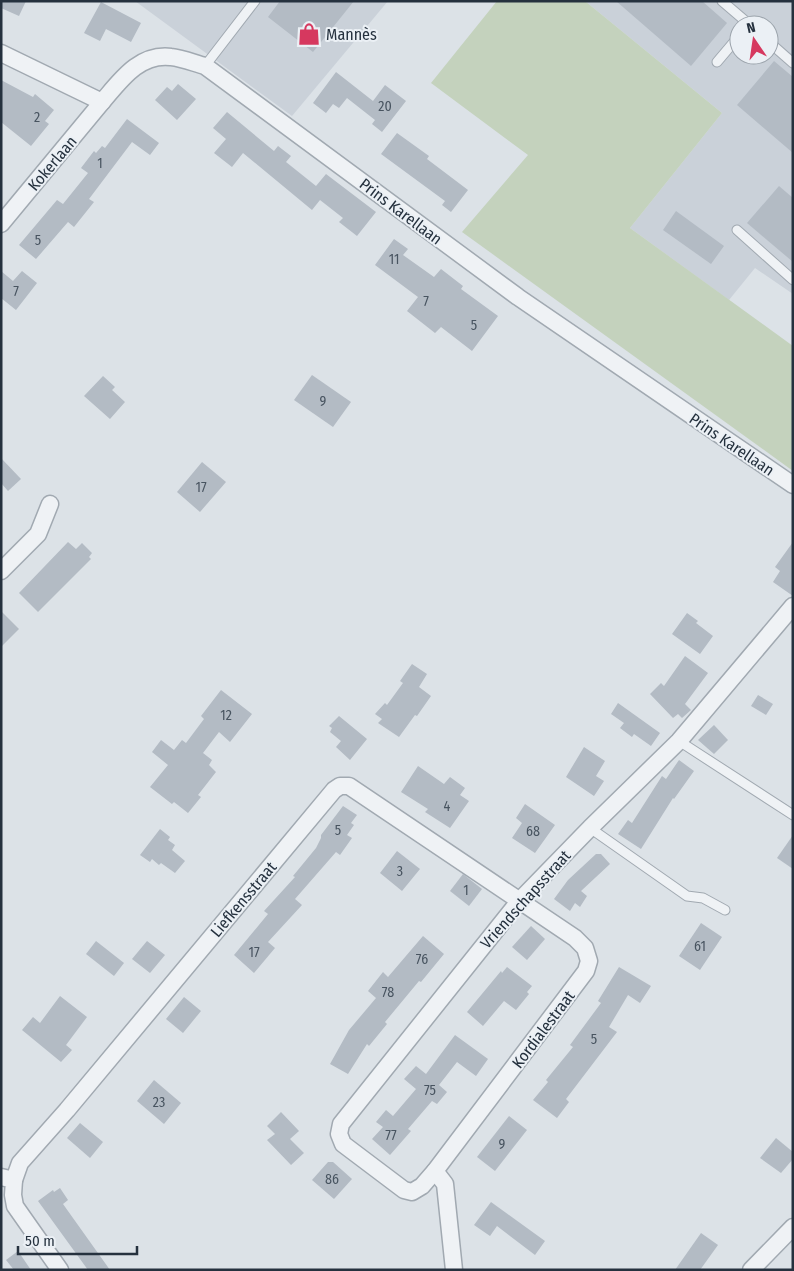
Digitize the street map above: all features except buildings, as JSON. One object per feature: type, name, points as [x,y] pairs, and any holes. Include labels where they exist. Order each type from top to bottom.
[{"type":"street","points":[[1,53],[102,102]]},
{"type":"street","name":"Prins Karellaan","points":[[102,102],[125,74],[146,60],[170,56],[205,66],[518,297],[793,485]]},
{"type":"street","name":"Kokerlaan","points":[[1,224],[102,102]]},
{"type":"street","points":[[1,571],[38,534],[50,504]]},
{"type":"street","name":"Vriendschapsstraat","points":[[412,1192],[404,1190],[343,1144],[338,1134],[341,1124],[520,900],[679,740],[793,606]]},
{"type":"street","name":"Liefkensstraat","points":[[8,1178],[334,790],[340,786],[349,786],[520,900]]},
{"type":"street","name":"Kordialestraat","points":[[412,1192],[422,1186],[436,1171],[586,971],[589,961],[585,948],[575,938],[520,900]]},
{"type":"street","points":[[436,1171],[445,1184],[454,1270]]},
{"type":"street","points":[[8,1178],[15,1206],[60,1270]]},
{"type":"street","points":[[751,1270],[793,1227]]},
{"type":"lane","points":[[205,66],[255,1]]},
{"type":"lane","points":[[722,1],[738,15]]},
{"type":"lane","points":[[717,62],[729,48]]},
{"type":"lane","points":[[779,50],[793,62]]},
{"type":"lane","points":[[736,230],[793,280]]},
{"type":"lane","points":[[679,740],[793,815]]},
{"type":"lane","points":[[590,828],[687,896],[702,898],[725,910]]},
{"type":"shaded area","points":[[135,1],[388,1],[292,116]]},
{"type":"shaded area","points":[[585,1],[793,1],[793,294],[755,268],[729,300],[630,228],[722,113]]},
{"type":"green space","points":[[497,1],[585,1],[722,113],[630,228],[793,346],[793,471],[462,232],[528,155],[431,83]]},
{"type":"place","name":"Mannès","points":[[309,34]]}]
